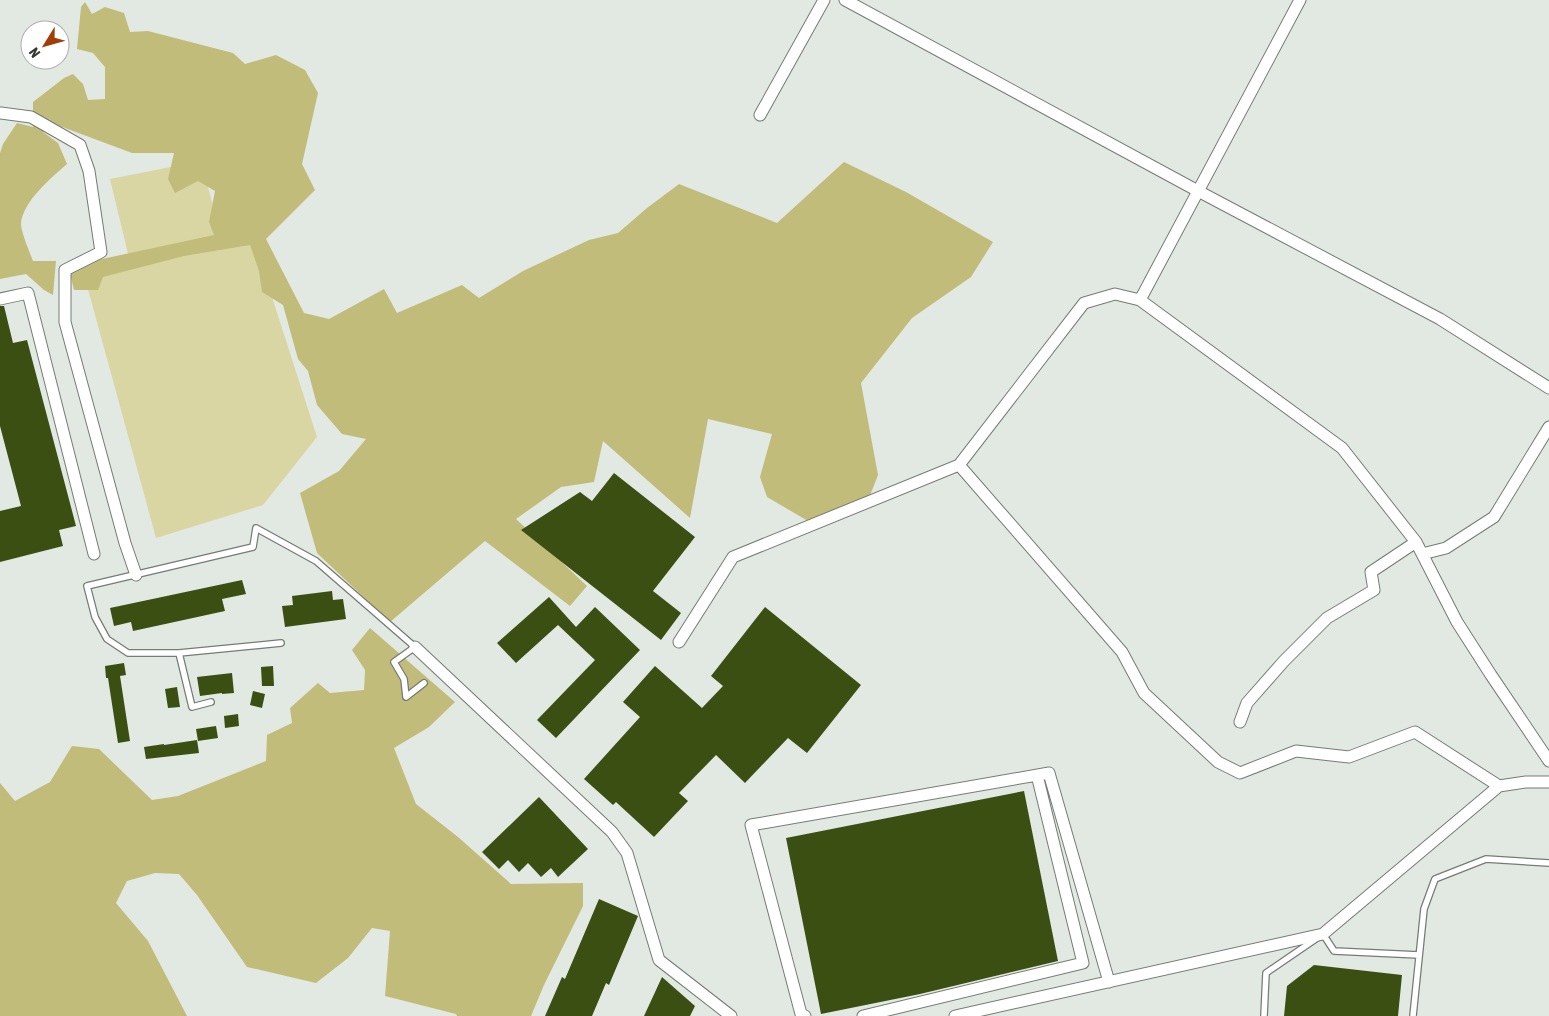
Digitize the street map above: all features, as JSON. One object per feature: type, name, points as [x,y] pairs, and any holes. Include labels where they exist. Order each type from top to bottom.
[{"type":"street","points":[[760,115],[824,0]]},
{"type":"street","points":[[845,0],[1198,191],[1440,319],[1549,388]]},
{"type":"street","points":[[1140,300],[1300,0]]},
{"type":"street","points":[[0,125],[1,112],[31,117],[80,145],[89,171],[101,252],[65,270],[65,322],[125,543],[136,575]]},
{"type":"street","points":[[0,299],[28,294],[94,554]]},
{"type":"street","points":[[679,642],[733,558],[960,466],[1084,303],[1115,294],[1140,300],[1342,448],[1416,542],[1457,622],[1549,760]]},
{"type":"street","points":[[1422,554],[1446,548],[1494,518],[1549,427]]},
{"type":"street","points":[[960,466],[1122,652],[1144,693],[1218,762],[1240,773],[1296,751],[1349,757],[1415,732],[1499,786]]},
{"type":"street","points":[[1240,722],[1247,703],[1284,661],[1327,618],[1374,590],[1371,572],[1416,542]]},
{"type":"street","points":[[415,647],[612,832],[627,852],[659,960],[731,1016]]},
{"type":"street","points":[[805,1016],[801,1014],[751,825],[1049,773],[1109,982]]},
{"type":"street","points":[[863,1016],[1083,963],[1037,776]]},
{"type":"street","points":[[955,1016],[1323,934],[1499,786],[1526,782],[1549,782]]},
{"type":"lane","points":[[281,644],[179,653],[128,653],[107,638],[94,617],[87,586],[253,547],[256,528],[316,561],[415,647],[394,662],[404,679],[406,697],[424,683]]},
{"type":"lane","points":[[179,653],[192,707],[211,702]]},
{"type":"lane","points":[[1414,1016],[1424,909],[1435,879],[1486,859],[1549,863]]},
{"type":"lane","points":[[1264,1016],[1266,973],[1323,934],[1334,952],[1419,955]]},
{"type":"shaded area","points":[[85,2],[92,14],[105,7],[124,13],[130,32],[148,31],[233,53],[245,64],[276,55],[305,70],[318,93],[302,164],[315,190],[266,239],[304,313],[329,319],[384,289],[397,313],[462,285],[479,298],[523,271],[589,240],[618,233],[679,184],[777,223],[844,162],[906,192],[993,242],[971,277],[912,318],[861,383],[878,475],[869,498],[808,521],[767,497],[760,477],[772,434],[708,419],[690,518],[603,441],[594,482],[561,487],[516,519],[587,586],[570,606],[485,541],[390,622],[317,553],[300,493],[339,471],[366,439],[342,434],[317,405],[308,371],[298,359],[283,305],[262,292],[259,271],[250,245],[184,256],[103,277],[98,290],[74,290],[70,273],[88,262],[214,235],[209,222],[215,191],[198,181],[175,193],[168,179],[174,153],[132,153],[57,125],[43,132],[58,143],[67,164],[32,199],[23,216],[21,228],[33,261],[56,261],[53,295],[44,290],[26,274],[0,279],[0,153],[3,144],[17,123],[33,127],[33,102],[64,78],[73,74],[83,84],[88,100],[105,99],[105,67],[93,53],[77,49],[81,7]]},
{"type":"shaded area","points":[[201,161],[221,236],[129,258],[110,179]]},
{"type":"shaded area","points":[[254,241],[317,437],[263,505],[156,538],[83,271]]},
{"type":"shaded area","points":[[370,628],[455,702],[429,727],[394,748],[416,804],[458,837],[511,884],[583,883],[583,906],[531,1016],[457,1016],[456,1014],[385,996],[390,931],[372,928],[348,958],[316,983],[247,967],[197,895],[179,874],[155,873],[127,881],[116,903],[148,941],[187,1016],[0,1016],[0,783],[15,801],[50,782],[72,746],[99,749],[152,800],[178,796],[266,761],[267,735],[292,723],[290,708],[318,683],[330,693],[364,690],[365,670],[352,650]]},
{"type":"building","points":[[0,306],[4,306],[13,343],[27,340],[76,526],[59,530],[63,546],[0,562],[0,511],[21,506],[0,426]]},
{"type":"building","points":[[614,473],[695,537],[653,591],[681,613],[661,640],[521,530],[580,492],[592,501]]},
{"type":"building","points":[[242,580],[246,594],[222,599],[225,611],[133,631],[131,622],[114,626],[110,608]]},
{"type":"building","points":[[332,591],[333,600],[343,599],[346,619],[285,627],[282,606],[293,605],[292,596]]},
{"type":"building","points":[[549,597],[576,627],[595,607],[640,650],[556,738],[537,720],[595,660],[558,625],[516,663],[497,643]]},
{"type":"building","points":[[765,607],[861,685],[807,753],[788,738],[745,783],[716,755],[679,793],[688,801],[654,837],[616,802],[613,805],[584,779],[640,717],[623,702],[655,666],[702,708],[723,686],[711,676]]},
{"type":"building","points":[[124,663],[126,675],[120,676],[130,741],[118,743],[105,666]]},
{"type":"building","points":[[273,666],[274,686],[262,686],[261,667]]},
{"type":"building","points":[[232,673],[234,693],[200,696],[197,677]]},
{"type":"building","points":[[177,687],[180,707],[168,708],[165,689]]},
{"type":"building","points":[[253,691],[265,694],[262,708],[250,705]]},
{"type":"building","points":[[238,714],[239,726],[225,728],[224,716]]},
{"type":"building","points":[[216,726],[218,738],[198,741],[196,729]]},
{"type":"building","points":[[197,740],[199,753],[146,759],[144,747]]},
{"type":"building","points":[[1024,791],[1058,961],[920,994],[821,1014],[786,838]]},
{"type":"building","points":[[539,797],[588,849],[558,877],[551,868],[541,877],[528,863],[519,872],[508,860],[499,869],[482,852]]},
{"type":"building","points":[[599,899],[638,916],[609,985],[606,983],[592,1016],[545,1016],[562,977],[565,979]]},
{"type":"building","points":[[1314,965],[1402,975],[1398,1016],[1284,1016],[1287,986]]},
{"type":"building","points":[[662,977],[695,1006],[690,1016],[644,1016]]}]
